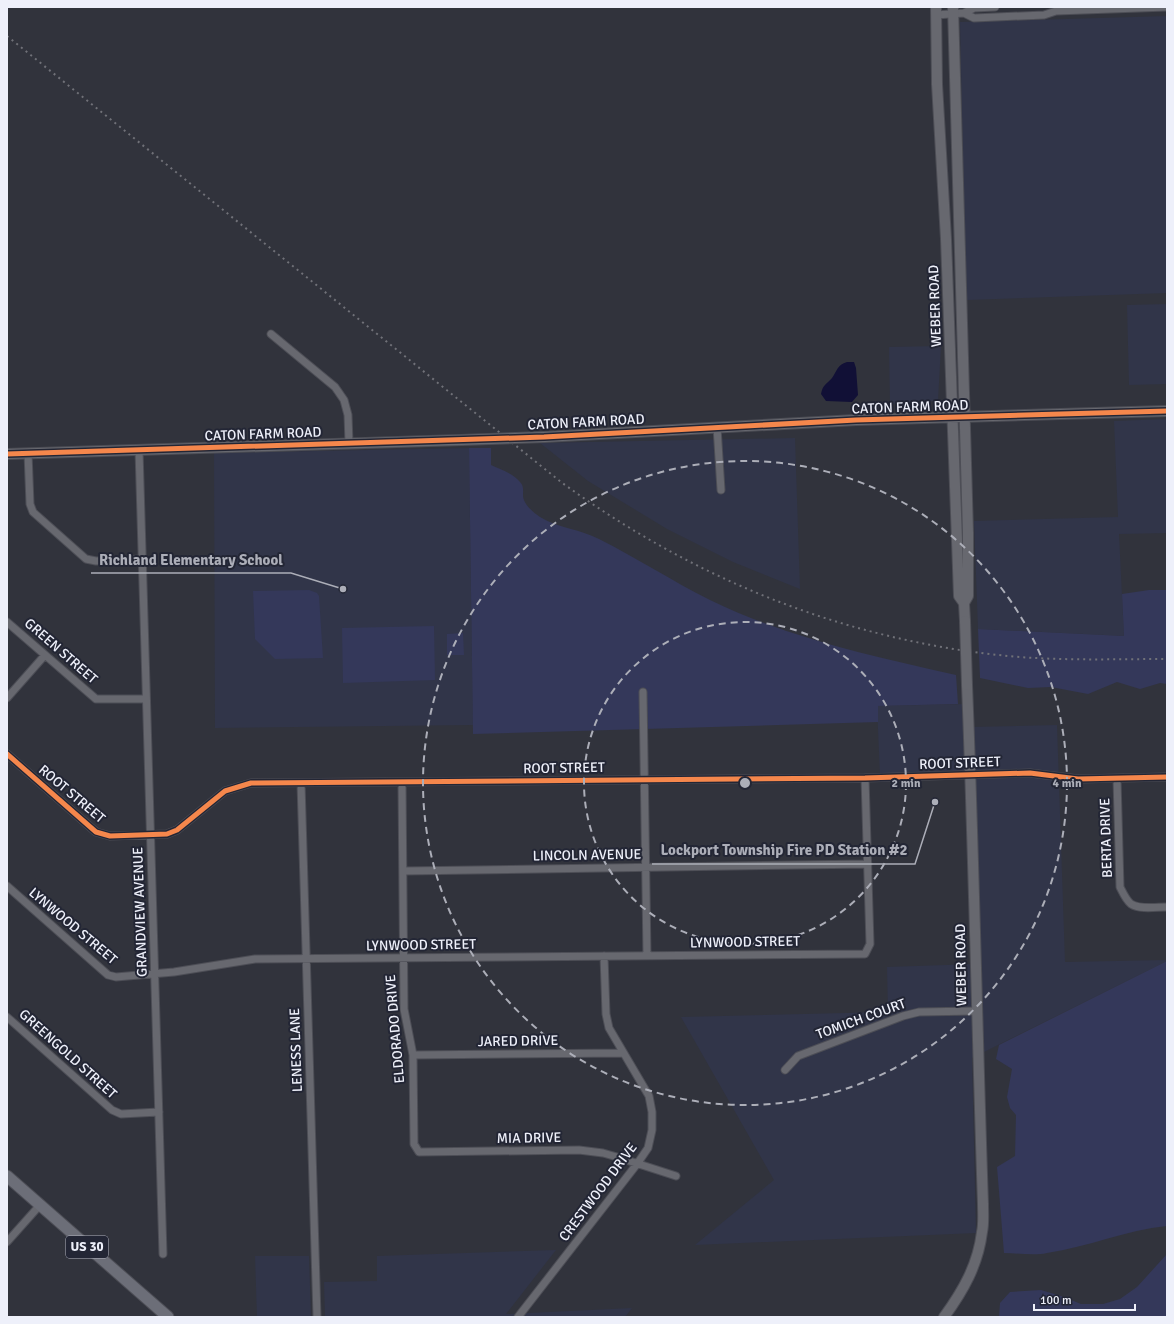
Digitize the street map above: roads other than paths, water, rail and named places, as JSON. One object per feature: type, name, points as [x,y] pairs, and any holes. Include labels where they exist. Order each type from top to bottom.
[{"type":"main road","name":"WEBER ROAD","points":[[953,10],[965,417],[968,596],[964,603]]},
{"type":"main road","name":"WEBER ROAD","points":[[936,11],[937,84],[946,239],[959,596],[964,603],[965,621],[971,775],[976,1011],[983,1204],[982,1231],[977,1259],[961,1293],[944,1317]]},
{"type":"main road","name":"CATON FARM ROAD","points":[[7,454],[544,437],[856,420],[1167,411]]},
{"type":"main road","name":"US 30","points":[[7,1176],[168,1317]]},
{"type":"street","points":[[964,13],[974,8],[995,7]]},
{"type":"street","points":[[1048,7],[1056,11]]},
{"type":"street","points":[[936,11],[953,10],[974,18],[1044,15],[1056,11],[1167,7]]},
{"type":"street","points":[[271,334],[335,386],[344,400],[348,414],[349,443]]},
{"type":"street","points":[[717,427],[720,490]]},
{"type":"street","name":"GRANDVIEW AVENUE","points":[[139,450],[164,1254]]},
{"type":"street","points":[[28,453],[30,504],[33,512],[86,559],[96,561],[142,559]]},
{"type":"street","name":"GREEN STREET","points":[[7,622],[96,698],[146,699]]},
{"type":"street","points":[[7,698],[44,655]]},
{"type":"street","points":[[643,692],[647,956]]},
{"type":"street","name":"ROOT STREET","points":[[7,754],[96,832],[110,836],[167,834],[177,830],[225,791],[237,786],[251,783],[865,778],[1030,773],[1078,779],[1167,777]]},
{"type":"street","points":[[865,778],[868,864]]},
{"type":"street","name":"BERTA DRIVE","points":[[1118,779],[1120,887],[1127,900],[1132,905],[1142,907],[1167,907]]},
{"type":"street","name":"ELDORADO DRIVE","points":[[402,782],[404,1009],[413,1055],[414,1144],[419,1152]]},
{"type":"street","name":"LENESS LANE","points":[[301,783],[317,1317]]},
{"type":"street","name":"LINCOLN AVENUE","points":[[403,871],[868,864]]},
{"type":"street","name":"LYNWOOD STREET","points":[[7,886],[108,975],[116,977],[174,972],[255,959],[403,959],[865,954],[870,944],[868,864]]},
{"type":"street","name":"CRESTWOOD DRIVE","points":[[518,1317],[648,1148],[652,1130],[652,1112],[649,1096],[609,1028],[606,1014],[604,956]]},
{"type":"street","name":"TOMICH COURT","points":[[785,1070],[798,1056],[903,1016],[919,1012],[976,1011]]},
{"type":"street","name":"GREENGOLD STREET","points":[[8,1019],[112,1110],[121,1114],[159,1112]]},
{"type":"street","name":"JARED DRIVE","points":[[413,1055],[623,1053]]},
{"type":"street","name":"MIA DRIVE","points":[[419,1152],[579,1150],[603,1153],[676,1176]]},
{"type":"street","points":[[7,1242],[40,1205]]},
{"type":"railway","points":[[7,36],[561,482],[612,517],[664,548],[718,575],[773,599],[830,619],[888,636],[947,648],[1028,658],[1167,659]]},
{"type":"place","name":"Richland Elementary School","points":[[343,589]]},
{"type":"place","name":"Lockport Township Fire PD Station #2","points":[[935,802]]}]
